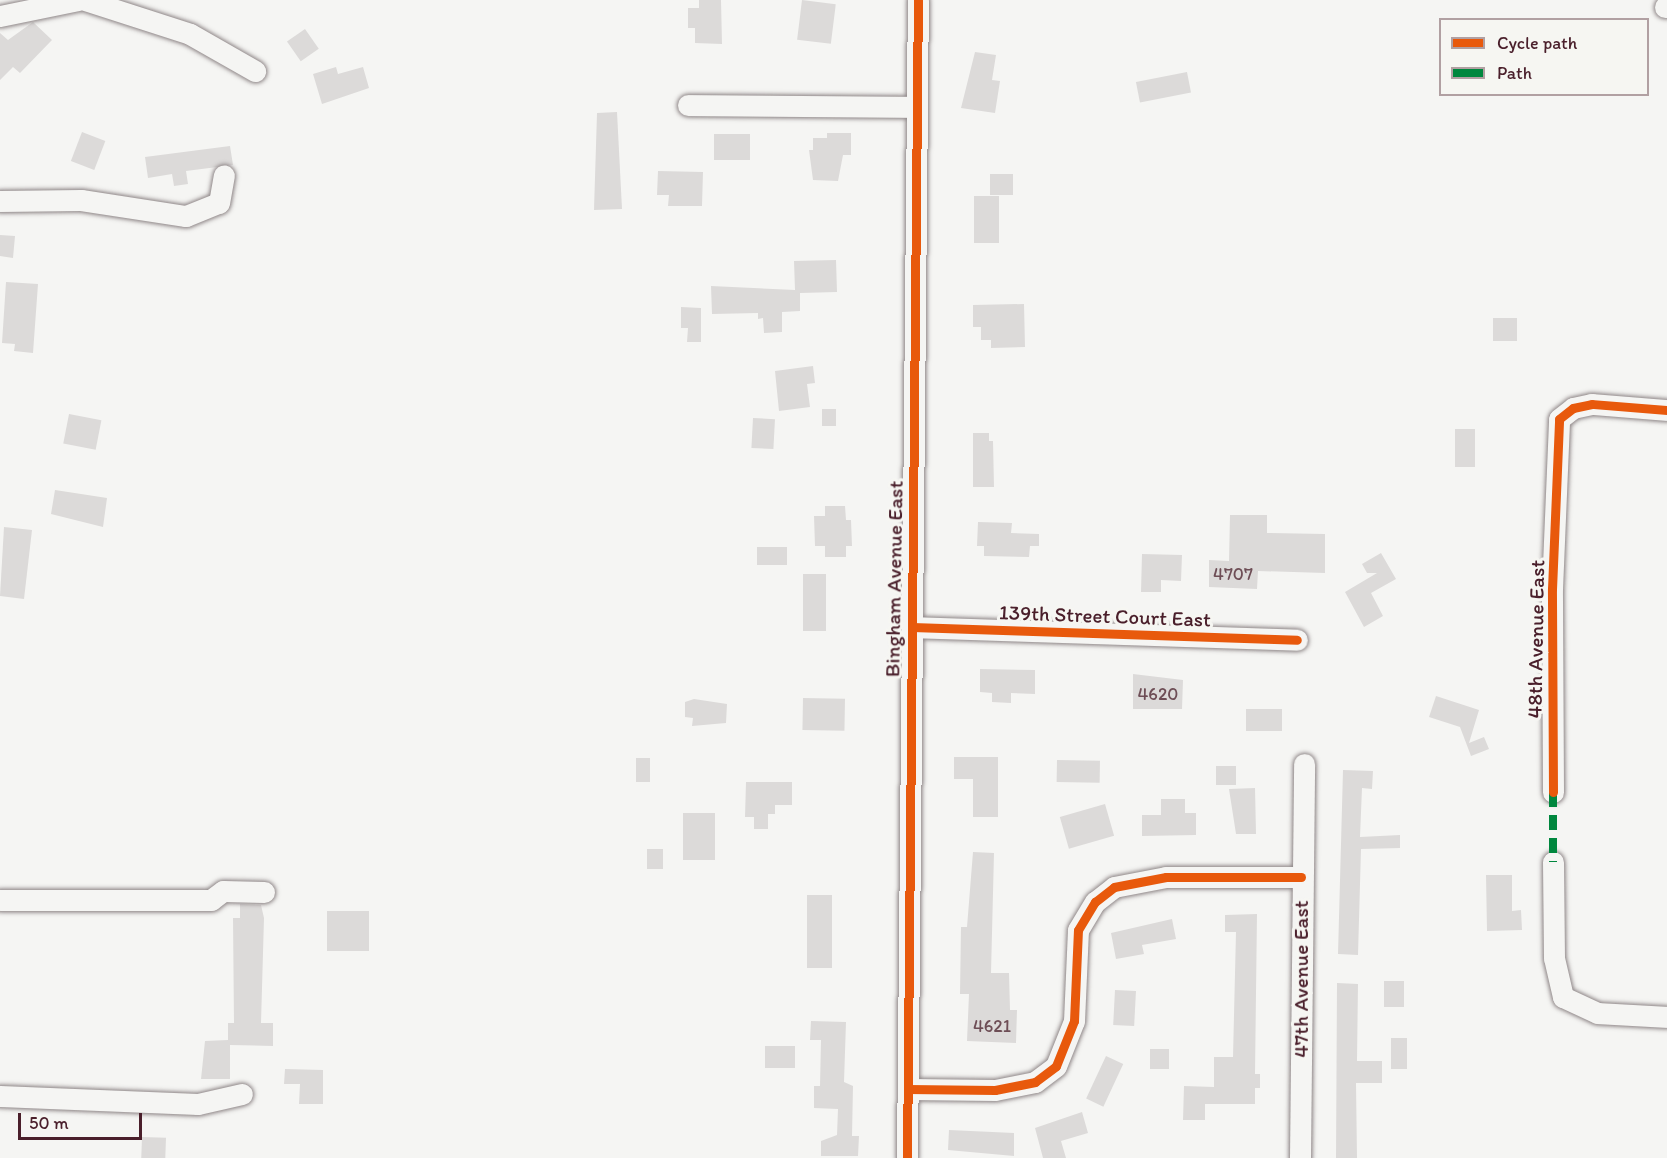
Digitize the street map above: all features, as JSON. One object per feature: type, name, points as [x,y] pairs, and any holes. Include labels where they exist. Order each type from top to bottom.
[{"type":"street","points":[[0,16],[78,0]]},
{"type":"street","points":[[85,0],[190,34],[255,71]]},
{"type":"street","name":"Bingham Avenue East","points":[[907,1158],[918,0]]},
{"type":"street","points":[[688,105],[917,107]]},
{"type":"street","points":[[0,201],[81,200],[186,216],[219,203],[224,176]]},
{"type":"street","name":"48th Avenue East","points":[[1553,792],[1552,589],[1562,416],[1592,404],[1667,410]]},
{"type":"street","name":"139th Street Court East","points":[[912,627],[1296,640]]},
{"type":"street","name":"47th Avenue East","points":[[1300,1158],[1301,877],[1304,764]]},
{"type":"street","points":[[1553,862],[1554,958],[1563,997],[1598,1013],[1667,1017]]},
{"type":"street","points":[[908,1089],[995,1090],[1035,1082],[1056,1066],[1074,1021],[1078,930],[1095,902],[1114,886],[1166,877],[1301,877]]},
{"type":"street","points":[[0,900],[211,900],[223,891],[264,892]]},
{"type":"street","points":[[0,1096],[198,1104],[242,1094]]},
{"type":"building","points":[[699,0],[721,0],[722,44],[695,43],[695,28],[688,28],[688,8],[699,8]]},
{"type":"building","points":[[802,0],[836,4],[831,44],[797,40]]},
{"type":"building","points":[[33,22],[52,40],[20,73],[13,67],[0,80],[0,33],[8,40]]},
{"type":"building","points":[[305,29],[319,49],[301,61],[287,42]]},
{"type":"building","points":[[975,52],[996,55],[992,80],[1000,81],[995,113],[961,108]]},
{"type":"building","points":[[336,67],[338,74],[363,67],[369,88],[322,104],[313,74]]},
{"type":"building","points":[[1187,72],[1191,93],[1140,103],[1136,82]]},
{"type":"building","points":[[617,112],[622,209],[594,210],[597,113]]},
{"type":"building","points":[[82,132],[105,141],[94,170],[71,161]]},
{"type":"building","points":[[827,133],[851,133],[851,155],[843,155],[838,181],[813,180],[809,150],[813,150],[813,138],[827,138]]},
{"type":"building","points":[[714,134],[750,134],[750,160],[714,160]]},
{"type":"building","points":[[230,146],[233,165],[186,171],[188,184],[174,186],[172,174],[148,178],[145,157]]},
{"type":"building","points":[[658,171],[703,172],[702,206],[668,206],[669,195],[657,195]]},
{"type":"building","points":[[990,174],[1013,174],[1013,195],[990,195]]},
{"type":"building","points":[[974,196],[999,196],[999,243],[974,243]]},
{"type":"building","points":[[0,235],[15,236],[13,258],[0,256]]},
{"type":"building","points":[[836,260],[837,292],[800,293],[800,311],[782,312],[782,332],[764,333],[763,318],[758,319],[758,313],[712,314],[711,286],[795,290],[794,261]]},
{"type":"building","points":[[6,282],[38,284],[33,353],[14,351],[15,344],[2,343]]},
{"type":"building","points":[[1024,304],[1025,347],[991,348],[991,340],[981,340],[981,327],[973,327],[973,305]]},
{"type":"building","points":[[681,307],[701,308],[701,342],[687,342],[688,328],[681,328]]},
{"type":"building","points":[[1493,318],[1517,318],[1517,341],[1493,341]]},
{"type":"building","points":[[813,366],[815,383],[807,384],[810,407],[779,411],[775,371]]},
{"type":"building","points":[[822,409],[836,409],[836,426],[822,426]]},
{"type":"building","points":[[69,414],[101,420],[96,450],[63,443]]},
{"type":"building","points":[[753,418],[775,419],[773,449],[751,448]]},
{"type":"building","points":[[1455,429],[1475,429],[1475,467],[1455,467]]},
{"type":"building","points":[[973,433],[989,433],[989,441],[993,441],[994,487],[973,487]]},
{"type":"building","points":[[55,490],[107,498],[103,527],[51,514]]},
{"type":"building","points":[[825,506],[845,506],[846,520],[851,520],[852,546],[846,546],[846,557],[825,557],[825,546],[815,546],[814,516],[825,516]]},
{"type":"building","points":[[1230,515],[1267,515],[1267,533],[1325,534],[1325,573],[1258,571],[1257,589],[1209,587],[1209,560],[1229,561]]},
{"type":"building","points":[[978,522],[1012,523],[1011,533],[1039,534],[1039,546],[1030,546],[1029,557],[984,556],[984,546],[977,546]]},
{"type":"building","points":[[4,527],[32,530],[24,599],[0,596]]},
{"type":"building","points":[[757,547],[787,547],[787,565],[757,565]]},
{"type":"building","points":[[1381,553],[1396,579],[1371,593],[1383,616],[1364,627],[1345,592],[1377,573],[1367,573],[1362,564]]},
{"type":"building","points":[[1142,554],[1182,555],[1181,581],[1161,580],[1161,592],[1141,592]]},
{"type":"building","points":[[803,574],[826,574],[826,631],[803,631]]},
{"type":"building","points":[[980,669],[1035,670],[1035,694],[1011,693],[1011,703],[992,702],[992,693],[980,692]]},
{"type":"building","points":[[1133,674],[1183,680],[1182,709],[1133,709]]},
{"type":"building","points":[[1436,696],[1479,710],[1469,743],[1484,737],[1489,749],[1471,756],[1460,727],[1429,717]]},
{"type":"building","points":[[803,698],[845,699],[844,731],[802,730]]},
{"type":"building","points":[[694,699],[727,704],[726,723],[692,726],[693,718],[685,717],[685,702]]},
{"type":"building","points":[[1246,709],[1282,709],[1282,731],[1246,731]]},
{"type":"building","points":[[954,757],[998,757],[998,817],[973,817],[973,779],[954,779]]},
{"type":"building","points":[[636,758],[650,758],[650,782],[636,782]]},
{"type":"building","points":[[1057,760],[1100,761],[1100,783],[1057,782]]},
{"type":"building","points":[[1216,766],[1236,766],[1236,785],[1216,785]]},
{"type":"building","points":[[1343,770],[1373,771],[1372,789],[1362,788],[1360,837],[1400,835],[1400,848],[1361,849],[1358,955],[1338,954]]},
{"type":"building","points":[[746,782],[792,782],[792,805],[775,805],[775,814],[768,814],[768,829],[754,829],[754,817],[745,817]]},
{"type":"building","points":[[1255,788],[1256,834],[1236,834],[1229,789]]},
{"type":"building","points":[[1161,799],[1185,799],[1185,813],[1196,813],[1196,835],[1142,836],[1142,815],[1161,815]]},
{"type":"building","points":[[1105,804],[1114,836],[1069,849],[1060,817]]},
{"type":"building","points":[[683,813],[715,813],[715,860],[683,860]]},
{"type":"building","points":[[647,849],[663,849],[663,869],[647,869]]},
{"type":"building","points":[[973,852],[994,853],[991,973],[1009,973],[1010,1010],[1017,1010],[1016,1043],[967,1041],[969,994],[960,994],[961,927],[967,927]]},
{"type":"building","points":[[1486,875],[1512,875],[1512,911],[1521,910],[1522,930],[1487,931]]},
{"type":"building","points":[[807,895],[832,895],[832,968],[807,968]]},
{"type":"building","points":[[240,904],[261,905],[264,918],[261,1023],[273,1023],[273,1046],[230,1045],[230,1079],[201,1079],[205,1041],[228,1040],[228,1023],[234,1023],[233,918],[240,918]]},
{"type":"building","points":[[327,911],[369,911],[369,951],[327,951]]},
{"type":"building","points":[[1257,914],[1255,1074],[1260,1074],[1260,1088],[1255,1088],[1255,1104],[1205,1104],[1205,1120],[1183,1120],[1184,1086],[1214,1087],[1214,1057],[1233,1057],[1236,932],[1225,932],[1225,915]]},
{"type":"building","points":[[1172,919],[1176,939],[1142,945],[1144,954],[1116,959],[1111,933]]},
{"type":"building","points":[[1384,981],[1404,981],[1404,1007],[1384,1007]]},
{"type":"building","points":[[1337,983],[1358,984],[1357,1061],[1382,1061],[1382,1083],[1356,1083],[1357,1158],[1336,1158]]},
{"type":"building","points":[[1115,990],[1136,991],[1134,1026],[1113,1025]]},
{"type":"building","points":[[811,1021],[846,1022],[844,1082],[853,1086],[852,1136],[859,1136],[858,1156],[821,1156],[821,1141],[837,1135],[838,1109],[814,1108],[814,1086],[820,1086],[821,1040],[810,1040]]},
{"type":"building","points":[[1391,1038],[1407,1038],[1407,1069],[1391,1069]]},
{"type":"building","points":[[765,1046],[795,1046],[795,1068],[765,1068]]},
{"type":"building","points":[[1150,1049],[1169,1049],[1169,1069],[1150,1069]]},
{"type":"building","points":[[1106,1056],[1123,1064],[1103,1107],[1086,1099]]},
{"type":"building","points":[[285,1069],[323,1070],[323,1104],[299,1104],[300,1084],[284,1084]]},
{"type":"building","points":[[1082,1112],[1088,1133],[1061,1141],[1066,1158],[1043,1158],[1035,1128]]},
{"type":"building","points":[[949,1130],[1014,1133],[1014,1156],[948,1150]]},
{"type":"building","points":[[142,1137],[166,1138],[165,1158],[141,1158]]},
{"type":"marked path","points":[[1553,792],[1553,862]]},
{"type":"cycle path","points":[[907,1158],[918,0]]},
{"type":"cycle path","points":[[1553,792],[1552,589],[1559,419],[1573,408],[1592,404],[1667,410]]},
{"type":"cycle path","points":[[912,627],[1297,640]]},
{"type":"cycle path","points":[[908,1089],[995,1090],[1035,1082],[1056,1066],[1074,1021],[1078,930],[1095,902],[1114,887],[1166,877],[1301,877]]}]
